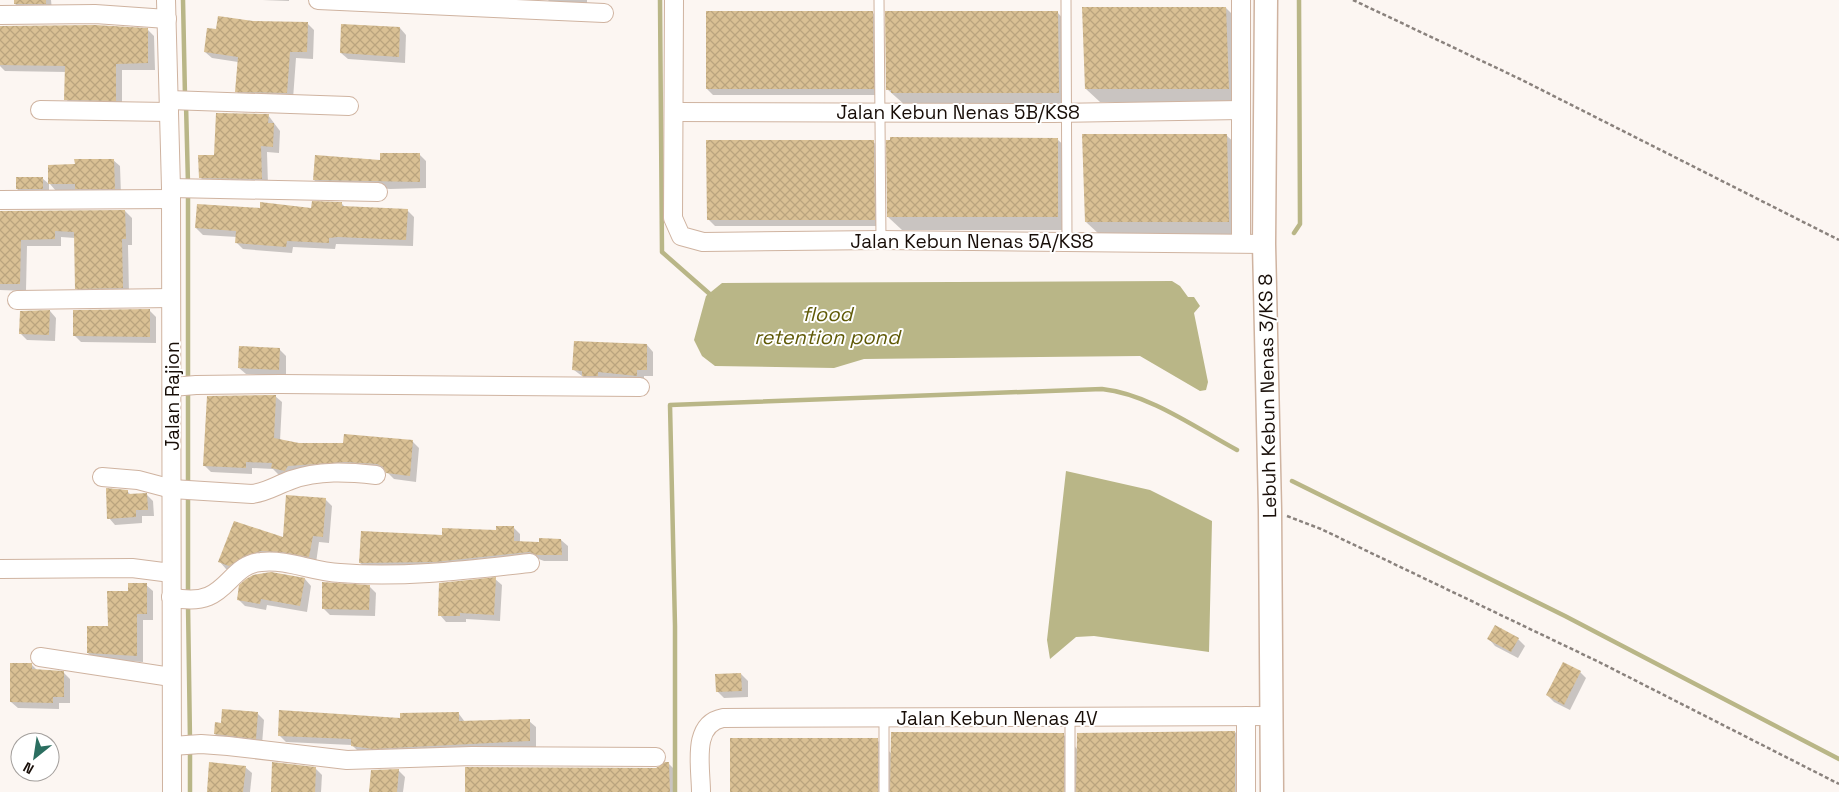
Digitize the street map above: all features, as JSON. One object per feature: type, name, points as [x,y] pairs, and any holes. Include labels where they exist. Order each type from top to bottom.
[{"type":"street","name":"Jalan Rajion","points":[[166,0],[169,106],[179,191],[167,298],[182,386],[171,573],[174,598],[171,677],[176,746],[172,792]]},
{"type":"street","points":[[318,0],[604,13]]},
{"type":"street","points":[[674,0],[674,112]]},
{"type":"street","points":[[1241,0],[1241,243]]},
{"type":"street","name":"Lebuh Kebun Nenas 3/KS 8","points":[[1266,0],[1264,244],[1270,510],[1272,792]]},
{"type":"street","points":[[0,15],[95,14],[167,19]]},
{"type":"street","points":[[40,110],[169,106],[349,106]]},
{"type":"street","name":"Jalan Kebun Nenas 5B/KS8","points":[[674,112],[1066,113],[1241,110]]},
{"type":"street","name":"Jalan Kebun Nenas 5A/KS8","points":[[674,112],[673,218],[682,236],[703,242],[881,240],[1264,244]]},
{"type":"street","points":[[0,200],[179,191],[378,192]]},
{"type":"street","points":[[17,300],[167,298]]},
{"type":"street","points":[[182,386],[640,387]]},
{"type":"street","points":[[102,477],[138,480],[175,489],[199,489],[252,494],[262,493],[290,480],[316,474],[344,472],[376,475]]},
{"type":"street","points":[[174,598],[197,599],[220,591],[240,570],[252,562],[274,560],[339,573],[412,574],[530,563]]},
{"type":"street","points":[[0,569],[132,568],[171,573]]},
{"type":"street","points":[[40,657],[171,677]]},
{"type":"street","points":[[1246,716],[1246,792]]},
{"type":"street","name":"Jalan Kebun Nenas 4V","points":[[701,792],[701,737],[706,726],[713,720],[723,718],[1272,716]]},
{"type":"street","points":[[176,746],[201,744],[347,760],[472,756],[656,757]]},
{"type":"lane","points":[[879,0],[881,240]]},
{"type":"lane","points":[[1066,0],[1067,242]]},
{"type":"lane","points":[[1070,717],[1070,792]]},
{"type":"lane","points":[[884,718],[884,792]]},
{"type":"path","points":[[1353,0],[1520,79],[1839,240]]},
{"type":"path","points":[[1270,510],[1321,529],[1599,662],[1839,784]]},
{"type":"water","name":"flood retention pond","points":[[1172,281],[1180,286],[1188,297],[1194,297],[1200,306],[1194,313],[1208,382],[1206,390],[1200,391],[1140,356],[864,359],[834,368],[715,366],[702,356],[694,340],[706,296],[722,283]]},
{"type":"water","points":[[1066,471],[1150,490],[1212,521],[1209,652],[1094,636],[1076,637],[1050,659],[1047,640]]},
{"type":"building","points":[[14,0],[46,0],[46,4],[14,4]]},
{"type":"building","points":[[1082,7],[1226,7],[1229,89],[1085,89]]},
{"type":"building","points":[[706,11],[873,11],[874,89],[706,89]]},
{"type":"building","points":[[885,11],[1058,11],[1059,93],[891,93],[891,90],[886,90]]},
{"type":"building","points":[[218,16],[253,21],[308,22],[307,52],[290,52],[287,93],[235,92],[238,57],[204,52],[207,28],[216,29]]},
{"type":"building","points":[[341,24],[400,27],[399,57],[340,53]]},
{"type":"building","points":[[95,25],[148,28],[148,63],[116,64],[116,101],[64,100],[65,66],[0,65],[0,26]]},
{"type":"building","points":[[216,113],[269,114],[268,123],[274,123],[273,147],[261,146],[262,179],[199,178],[198,155],[214,155]]},
{"type":"building","points":[[1082,134],[1227,134],[1229,222],[1085,222]]},
{"type":"building","points":[[890,137],[1058,138],[1058,217],[887,217],[886,140],[890,140]]},
{"type":"building","points":[[706,140],[874,140],[875,220],[707,220]]},
{"type":"building","points":[[380,153],[420,153],[420,182],[313,180],[315,155],[380,160]]},
{"type":"building","points":[[74,159],[114,159],[115,189],[75,189],[75,184],[48,184],[48,165],[75,164]]},
{"type":"building","points":[[16,177],[43,177],[43,189],[16,189]]},
{"type":"building","points":[[312,201],[342,202],[342,206],[408,209],[406,240],[338,237],[329,238],[329,243],[287,241],[286,247],[235,243],[236,231],[195,228],[197,204],[260,208],[260,202],[311,208]]},
{"type":"building","points":[[125,210],[126,239],[122,239],[123,288],[75,289],[74,232],[55,231],[55,239],[21,240],[20,284],[0,284],[0,211]]},
{"type":"building","points":[[150,309],[150,337],[73,336],[73,310]]},
{"type":"building","points":[[50,310],[49,335],[19,334],[20,311]]},
{"type":"building","points":[[574,341],[647,344],[647,370],[637,370],[637,376],[598,372],[598,376],[582,376],[582,371],[572,370]]},
{"type":"building","points":[[239,346],[280,348],[279,370],[238,368]]},
{"type":"building","points":[[276,395],[274,438],[299,443],[343,443],[344,434],[413,440],[410,476],[386,473],[383,467],[377,464],[345,462],[288,466],[285,471],[271,468],[272,463],[246,462],[246,468],[203,466],[207,396]]},
{"type":"building","points":[[106,488],[128,490],[128,494],[147,493],[148,510],[136,510],[136,517],[107,519]]},
{"type":"building","points":[[286,495],[326,498],[323,537],[313,536],[309,557],[282,552],[261,551],[244,556],[229,566],[218,562],[234,521],[283,537]]},
{"type":"building","points":[[496,526],[514,526],[514,541],[539,542],[539,538],[561,539],[562,555],[537,555],[529,552],[435,562],[359,563],[361,531],[442,535],[442,528],[496,530]]},
{"type":"building","points":[[271,572],[305,578],[300,606],[261,599],[260,604],[237,600],[239,585],[246,579],[253,575]]},
{"type":"building","points":[[496,577],[494,615],[460,613],[460,616],[438,616],[439,583]]},
{"type":"building","points":[[322,582],[370,585],[369,610],[322,609]]},
{"type":"building","points":[[128,583],[147,583],[147,614],[137,614],[137,656],[87,653],[87,626],[108,626],[107,591],[128,591]]},
{"type":"building","points":[[1495,625],[1519,638],[1511,652],[1487,639]]},
{"type":"building","points":[[1563,662],[1581,671],[1564,705],[1546,695]]},
{"type":"building","points":[[10,663],[32,663],[32,669],[64,671],[64,697],[53,697],[53,703],[10,702]]},
{"type":"building","points":[[741,673],[742,691],[716,692],[715,674]]},
{"type":"building","points":[[222,709],[258,712],[256,739],[214,734],[215,722],[221,723]]},
{"type":"building","points":[[279,710],[400,718],[400,713],[459,712],[459,721],[530,719],[530,741],[373,749],[351,746],[351,739],[278,736]]},
{"type":"building","points":[[1235,731],[1235,792],[1076,792],[1077,733]]},
{"type":"building","points":[[891,732],[1064,733],[1064,792],[890,792]]},
{"type":"building","points":[[730,738],[878,738],[878,792],[730,792]]},
{"type":"building","points":[[209,762],[246,766],[243,792],[207,792]]},
{"type":"building","points":[[272,762],[316,767],[315,792],[271,792]]},
{"type":"building","points":[[665,762],[669,762],[670,792],[465,792],[465,767],[656,768]]},
{"type":"building","points":[[399,769],[397,792],[369,792],[371,770]]},
{"type":"waterway","points":[[183,0],[185,96]]},
{"type":"waterway","points":[[660,0],[662,252],[712,296]]},
{"type":"waterway","points":[[1294,233],[1300,224],[1299,0]]},
{"type":"waterway","points":[[186,104],[188,184]]},
{"type":"waterway","points":[[188,191],[188,381]]},
{"type":"waterway","points":[[188,389],[188,486]]},
{"type":"waterway","points":[[675,792],[675,626],[670,405],[1102,389],[1120,392],[1155,405],[1237,450]]},
{"type":"waterway","points":[[1292,481],[1565,616],[1839,759]]},
{"type":"waterway","points":[[188,494],[188,596]]},
{"type":"waterway","points":[[188,604],[190,741]]},
{"type":"waterway","points":[[190,749],[190,792]]}]
